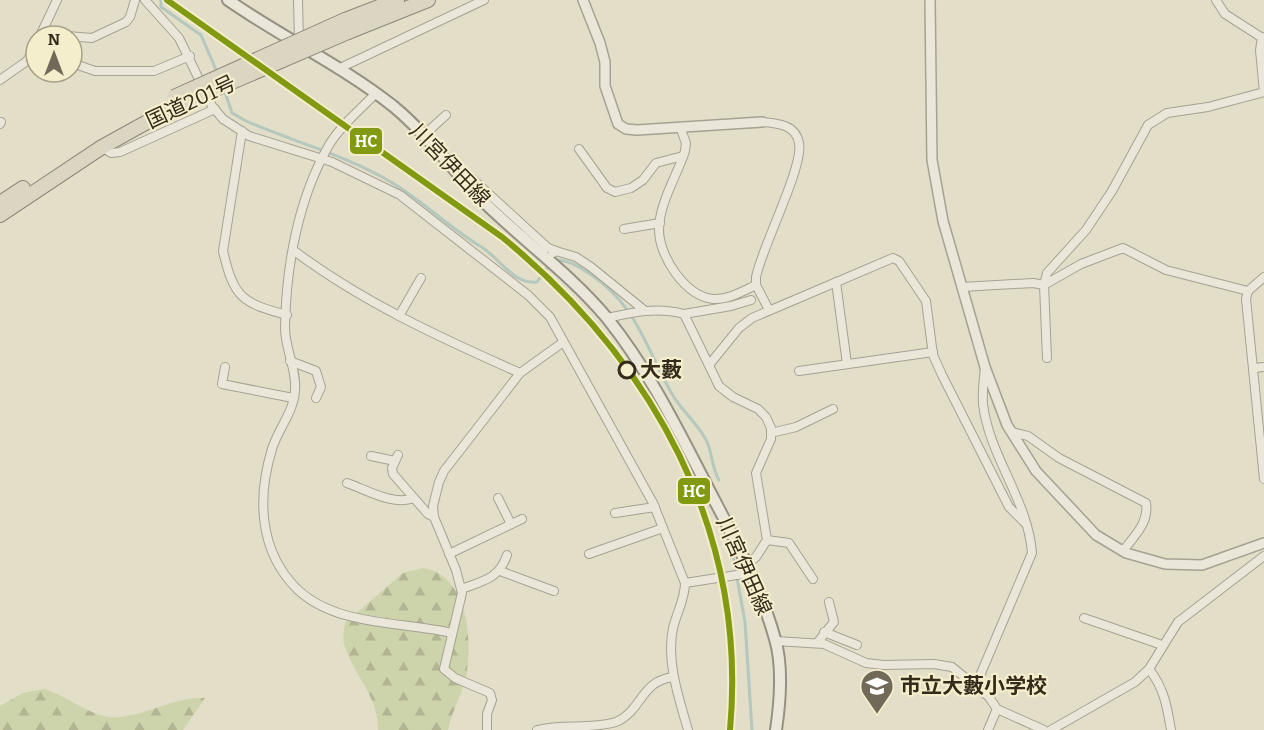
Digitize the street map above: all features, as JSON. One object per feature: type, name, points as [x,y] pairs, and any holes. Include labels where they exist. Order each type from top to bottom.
[{"type":"highway","name":"国道201号","points":[[0,203],[84,147],[175,102],[347,26],[397,0]]},
{"type":"highway","name":"国道201号","points":[[347,26],[428,0]]},
{"type":"highway","name":"国道201号","points":[[0,215],[175,102]]},
{"type":"main road","name":"川宮伊田線","points":[[228,0],[262,24],[298,42],[375,94],[424,135],[484,201],[551,254],[607,318],[662,399],[749,568],[776,641],[778,704],[776,730]]},
{"type":"street","points":[[46,24],[57,0]]},
{"type":"street","points":[[84,37],[92,38],[126,22],[130,17],[135,0]]},
{"type":"street","points":[[145,0],[179,38],[215,109],[223,119],[249,136],[323,159],[413,204],[440,229],[528,295],[550,317],[562,343],[655,507],[685,583],[685,595],[673,627],[674,677],[688,730]]},
{"type":"street","points":[[298,0],[298,42]]},
{"type":"street","points":[[338,69],[483,0]]},
{"type":"street","points":[[583,0],[600,43],[605,62],[605,86],[618,124],[626,129],[637,130],[762,122],[785,125],[795,134],[800,143],[800,154],[759,263],[756,285],[769,310]]},
{"type":"street","points":[[930,0],[932,160],[943,221],[985,367],[1012,432],[1036,471],[1096,534],[1123,550],[1165,564],[1203,565],[1264,543]]},
{"type":"street","points":[[1047,358],[1044,285],[1047,273],[1086,230],[1106,201],[1148,125],[1167,113],[1208,106],[1264,92],[1260,50],[1263,38],[1225,14],[1216,0]]},
{"type":"street","points":[[84,67],[94,70],[154,71],[190,56]]},
{"type":"street","points":[[0,80],[24,66]]},
{"type":"street","points":[[375,94],[330,143],[294,234],[286,345],[295,381],[293,398],[272,449],[262,515],[267,540],[286,574],[307,596],[343,615],[452,633]]},
{"type":"street","points":[[102,147],[111,153],[120,152],[215,109]]},
{"type":"street","points":[[424,135],[446,115]]},
{"type":"street","points":[[680,127],[686,143],[660,223],[660,244],[671,268],[679,279],[699,294],[711,299],[725,298],[756,285]]},
{"type":"street","points":[[242,131],[223,251],[227,269],[241,296],[250,304],[287,315]]},
{"type":"street","points":[[579,149],[607,189],[615,192],[631,188],[643,180],[656,163],[683,156]]},
{"type":"street","points":[[624,229],[660,223]]},
{"type":"street","points":[[962,287],[1033,283],[1044,285],[1081,264],[1123,248],[1166,270],[1248,291]]},
{"type":"street","points":[[293,250],[367,299],[466,351],[520,373]]},
{"type":"street","points":[[551,254],[576,257],[644,310]]},
{"type":"street","points":[[709,365],[739,328],[752,318],[893,258],[899,261],[926,301],[933,352],[1009,507],[1025,523]]},
{"type":"street","points":[[1264,277],[1248,291],[1246,299],[1264,479]]},
{"type":"street","points":[[399,316],[420,278]]},
{"type":"street","points":[[836,282],[848,364]]},
{"type":"street","points":[[607,318],[644,310],[666,310],[684,314],[751,300]]},
{"type":"street","points":[[684,314],[719,386],[727,393],[758,409],[766,417],[771,433],[756,473],[767,540],[749,568],[685,583]]},
{"type":"street","points":[[487,730],[487,714],[492,700],[490,693],[455,678],[444,669],[461,589],[434,517],[435,494],[444,471],[520,373],[562,343]]},
{"type":"street","points":[[799,371],[933,352]]},
{"type":"street","points":[[290,361],[316,371],[321,387],[316,398]]},
{"type":"street","points":[[225,367],[222,384],[293,398]]},
{"type":"street","points":[[976,685],[1032,553],[1025,523],[985,413],[983,393],[985,367]]},
{"type":"street","points":[[1254,368],[1264,368]]},
{"type":"street","points":[[771,433],[796,427],[833,409]]},
{"type":"street","points":[[1012,432],[1028,436],[1059,458],[1146,503],[1148,515],[1123,550]]},
{"type":"street","points":[[371,456],[397,458],[393,474],[428,514],[434,517]]},
{"type":"street","points":[[347,483],[389,498],[406,501],[414,498]]},
{"type":"street","points":[[498,498],[511,524]]},
{"type":"street","points":[[615,513],[655,507]]},
{"type":"street","points":[[449,554],[522,519]]},
{"type":"street","points":[[589,555],[663,528]]},
{"type":"street","points":[[767,540],[789,543],[813,579]]},
{"type":"street","points":[[461,589],[500,571],[507,555]]},
{"type":"street","points":[[1051,730],[1135,682],[1149,669],[1162,645],[1188,612],[1264,556]]},
{"type":"street","points":[[500,571],[554,591]]},
{"type":"street","points":[[817,643],[835,618],[829,602]]},
{"type":"street","points":[[1084,618],[1162,645]]},
{"type":"street","points":[[824,632],[857,645]]},
{"type":"street","points":[[776,641],[817,643],[866,663],[952,667],[976,685],[997,709],[1044,730]]},
{"type":"street","points":[[1149,669],[1160,683],[1166,696],[1171,730]]},
{"type":"street","points":[[537,730],[563,726],[588,730],[618,722],[656,681],[674,677]]},
{"type":"street","points":[[988,730],[997,709]]},
{"type":"green space","points":[[424,568],[439,574],[450,583],[458,595],[464,610],[469,642],[467,673],[448,730],[378,730],[375,707],[344,644],[345,623],[403,573]]},
{"type":"green space","points":[[44,689],[108,717],[132,715],[180,701],[205,698],[183,730],[0,730],[0,706],[23,693]]},
{"type":"waterway","points":[[161,0],[161,7],[201,35],[217,72]]},
{"type":"waterway","points":[[224,89],[232,113],[264,129],[374,172],[414,197],[487,251],[513,275],[528,282],[537,282],[547,268],[558,260],[577,266],[604,285],[629,312],[672,394],[705,438],[719,480]]},
{"type":"waterway","points":[[733,556],[745,622],[752,730]]},
{"type":"transit line","name":"HC","points":[[167,0],[502,237],[556,286],[604,338],[645,395],[679,455],[706,519],[723,586],[732,657],[730,730]]},
{"type":"place","name":"大藪","points":[[627,370]]},
{"type":"place","name":"市立大藪小学校","points":[[877,715]]}]
